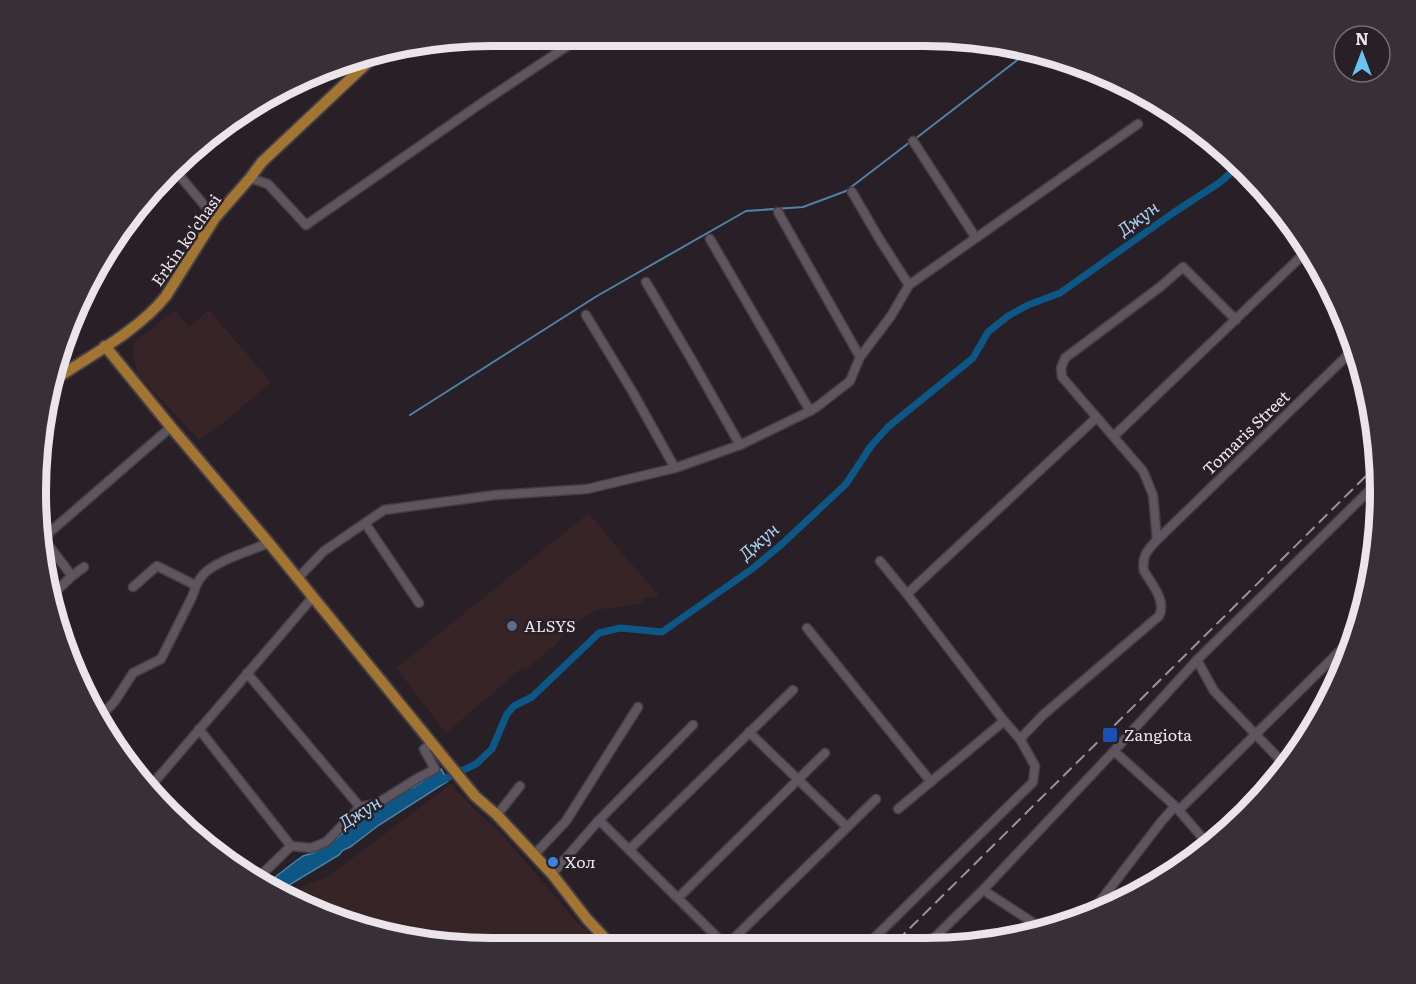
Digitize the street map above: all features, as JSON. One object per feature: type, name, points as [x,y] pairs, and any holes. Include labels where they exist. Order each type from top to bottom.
[{"type":"main road","name":"Erkin ko'chasi","points":[[63,374],[157,307],[215,218],[262,162],[365,66]]},
{"type":"main road","points":[[105,346],[298,578],[431,744],[475,796],[497,815],[552,874],[586,919],[604,938]]},
{"type":"street","points":[[250,178],[268,184],[306,225],[483,102],[569,46]]},
{"type":"street","points":[[298,578],[324,551],[384,510],[495,495],[587,489],[675,468],[740,445],[810,411],[850,381],[861,357],[891,316],[909,285],[1138,124]]},
{"type":"street","points":[[913,141],[976,238]]},
{"type":"street","points":[[179,175],[215,218]]},
{"type":"street","points":[[852,192],[909,285]]},
{"type":"street","points":[[778,212],[861,357]]},
{"type":"street","points":[[710,239],[810,411]]},
{"type":"street","points":[[1114,436],[1302,256]]},
{"type":"street","points":[[1157,540],[1153,495],[1143,471],[1062,377],[1061,368],[1065,358],[1183,267],[1236,320]]},
{"type":"street","points":[[646,282],[740,445]]},
{"type":"street","points":[[586,315],[675,468]]},
{"type":"street","name":"Tomaris Street","points":[[1020,739],[1043,715],[1160,616],[1161,601],[1143,566],[1147,550],[1348,355]]},
{"type":"street","points":[[907,594],[1096,418]]},
{"type":"street","points":[[48,533],[171,427]]},
{"type":"street","points":[[934,938],[983,890],[1197,660],[1370,490]]},
{"type":"street","points":[[365,523],[419,603]]},
{"type":"street","points":[[104,712],[115,701],[133,673],[161,659],[192,597],[195,585],[201,577],[212,567],[269,543]]},
{"type":"street","points":[[50,547],[72,576]]},
{"type":"street","points":[[874,938],[1033,782],[1035,766],[1020,739],[880,561]]},
{"type":"street","points":[[133,587],[157,566],[195,585]]},
{"type":"street","points":[[58,590],[84,567]]},
{"type":"street","points":[[154,782],[313,597]]},
{"type":"street","points":[[807,628],[931,782]]},
{"type":"street","points":[[1101,901],[1177,808],[1340,651]]},
{"type":"street","points":[[1197,660],[1215,691],[1280,759]]},
{"type":"street","points":[[247,673],[360,807]]},
{"type":"street","points":[[629,850],[793,690]]},
{"type":"street","points":[[534,855],[566,821],[638,707]]},
{"type":"street","points":[[898,809],[1004,721]]},
{"type":"street","points":[[552,874],[599,820],[693,724]]},
{"type":"street","points":[[199,729],[291,846],[311,848],[326,842],[360,807],[378,803],[435,770],[424,749],[431,744]]},
{"type":"street","points":[[749,732],[847,828]]},
{"type":"street","points":[[1114,751],[1177,808],[1203,839]]},
{"type":"street","points":[[678,898],[825,753]]},
{"type":"street","points":[[497,815],[520,786]]},
{"type":"street","points":[[732,938],[876,800]]},
{"type":"street","points":[[599,820],[720,938]]},
{"type":"street","points":[[262,873],[291,846]]},
{"type":"street","points":[[983,890],[1034,923]]},
{"type":"shaded area","points":[[174,310],[189,327],[209,310],[271,382],[226,421],[199,440],[137,374],[132,345]]},
{"type":"shaded area","name":"ALSYS","points":[[589,513],[660,596],[643,598],[643,603],[596,610],[583,618],[529,667],[522,668],[446,733],[396,668]]},
{"type":"shaded area","points":[[451,784],[481,816],[499,831],[593,938],[492,938],[434,934],[349,914],[297,893],[304,885],[327,877]]},
{"type":"water","points":[[441,769],[448,781],[287,888],[272,880],[303,856],[330,844],[353,824],[376,811],[396,793],[414,787]]},
{"type":"waterway","points":[[915,139],[1021,57]]},
{"type":"waterway","points":[[410,415],[597,296],[746,211],[803,207],[846,191],[910,142]]},
{"type":"waterway","name":"Джун","points":[[440,781],[476,764],[492,749],[507,714],[514,706],[532,697],[599,633],[620,628],[662,632],[752,569],[846,484],[871,446],[888,427],[973,358],[988,332],[1008,316],[1028,305],[1060,293],[1233,171]]},
{"type":"railway","points":[[900,938],[1369,473]]},
{"type":"place","name":"ALSYS","points":[[512,626]]},
{"type":"place","name":"Zangiota","points":[[1110,735]]},
{"type":"place","name":"Хол","points":[[553,862]]}]
